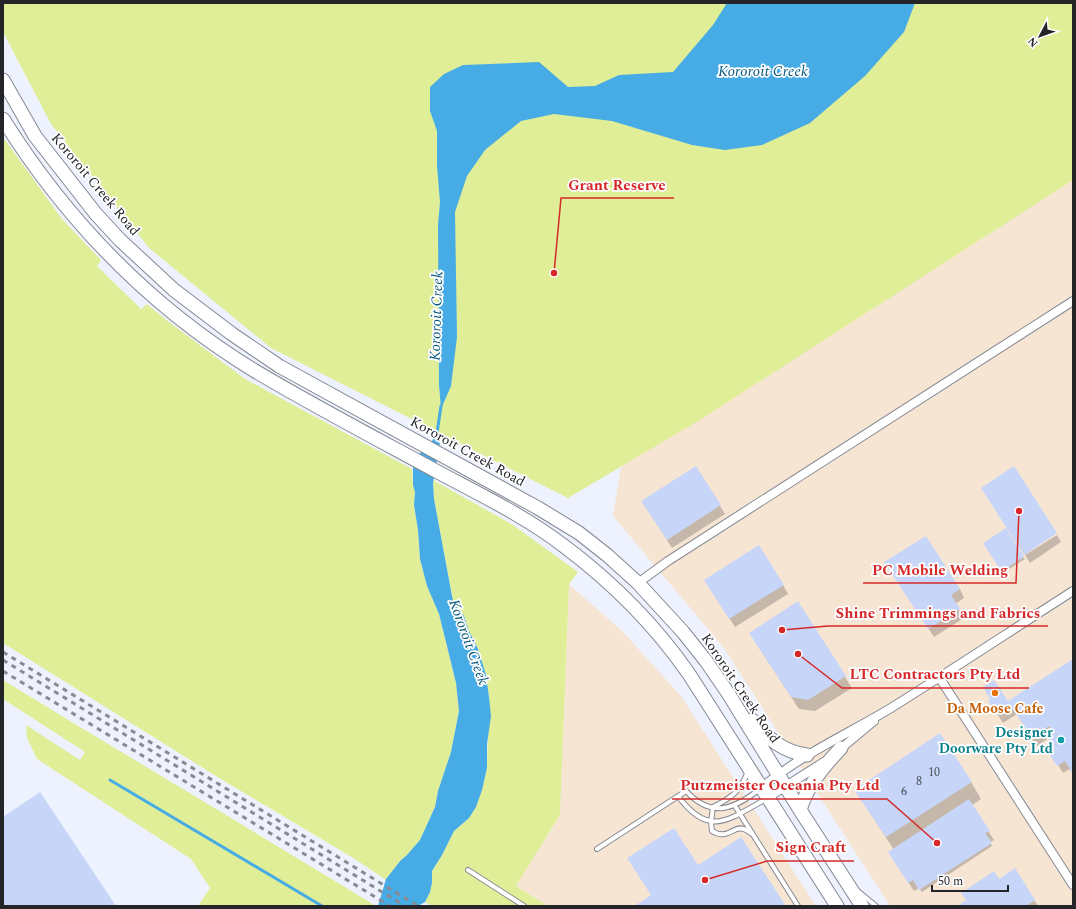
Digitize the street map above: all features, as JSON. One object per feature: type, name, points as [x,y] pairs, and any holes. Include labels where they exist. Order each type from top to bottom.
[{"type":"main road","name":"Kororoit Creek Road","points":[[3,80],[35,136],[96,214],[120,240],[174,290],[232,334],[279,366],[538,508],[579,533],[607,555],[638,583],[688,638],[706,661],[728,693],[800,810],[862,906]]},
{"type":"main road","points":[[3,119],[33,165],[78,221],[108,255],[153,296],[208,340],[243,363],[349,424],[504,508],[564,546],[636,608],[677,657],[837,906]]},
{"type":"main road","points":[[728,693],[770,739],[787,750],[798,754],[807,755]]},
{"type":"main road","points":[[800,810],[808,790],[829,761],[841,748]]},
{"type":"street","points":[[638,583],[675,557],[1073,301]]},
{"type":"street","points":[[764,793],[778,774],[807,755],[890,708],[1073,591]]},
{"type":"street","points":[[938,677],[1073,885]]},
{"type":"street","points":[[764,793],[786,786],[824,762],[890,708]]},
{"type":"lane","points":[[713,807],[728,800],[739,790],[744,783],[749,769]]},
{"type":"lane","points":[[597,849],[686,791],[694,799],[704,804],[721,809],[735,806],[764,793]]},
{"type":"lane","points":[[678,796],[692,814],[711,822],[725,820],[740,813],[764,793]]},
{"type":"lane","points":[[735,806],[798,906]]},
{"type":"lane","points":[[713,807],[711,822],[712,831],[716,834],[724,835],[737,828],[743,828],[752,834]]},
{"type":"lane","points":[[468,870],[524,906]]},
{"type":"lane","points":[[845,880],[876,906]]},
{"type":"shaded area","points":[[1073,180],[1073,906],[890,906],[723,647],[613,516],[621,467]]},
{"type":"shaded area","points":[[569,584],[623,632],[681,696],[816,906],[548,906],[516,886],[560,815]]},
{"type":"green space","points":[[3,3],[1073,3],[1073,180],[703,418],[568,498],[271,348],[149,248],[51,124],[3,32]]},
{"type":"green space","points":[[3,137],[62,219],[101,260],[97,266],[141,309],[147,304],[245,379],[412,469],[420,559],[427,586],[439,614],[456,683],[459,711],[451,752],[438,791],[435,807],[420,840],[401,860],[386,880],[355,859],[219,778],[3,643]]},
{"type":"green space","points":[[433,480],[513,525],[578,572],[569,584],[560,815],[516,886],[548,906],[432,906],[425,902],[430,892],[432,871],[454,831],[469,818],[476,807],[482,789],[487,768],[489,697],[486,675],[478,649],[469,631],[464,616],[454,604],[434,499]]},
{"type":"green space","points":[[3,680],[376,906],[198,906],[210,888],[191,859],[37,759],[27,738],[26,725],[80,760],[85,752],[3,699]]},
{"type":"water","name":"Kororoit Creek","points":[[727,3],[915,3],[904,32],[865,76],[810,123],[762,145],[725,150],[692,145],[612,121],[554,114],[521,121],[485,150],[467,176],[455,212],[457,337],[451,386],[441,409],[439,385],[438,225],[440,202],[437,166],[437,131],[430,111],[430,87],[444,74],[463,65],[539,62],[568,87],[595,86],[619,75],[673,72],[713,25]]},
{"type":"water","name":"Kororoit Creek","points":[[434,436],[440,438],[440,442],[433,483],[434,499],[452,596],[454,604],[464,616],[469,631],[478,649],[486,675],[491,716],[487,744],[487,768],[476,807],[469,818],[454,831],[432,871],[430,892],[425,902],[418,906],[378,906],[386,879],[420,840],[435,807],[438,791],[451,752],[459,711],[456,683],[439,614],[427,586],[420,559],[418,530],[414,505],[415,492],[413,485],[413,465],[420,453],[431,444]]},
{"type":"building","points":[[696,466],[721,505],[667,540],[641,501]]},
{"type":"building","points":[[1014,466],[1057,533],[1024,555],[981,488]]},
{"type":"building","points":[[1006,528],[1024,557],[1001,571],[983,543]]},
{"type":"building","points":[[926,536],[960,589],[951,595],[960,609],[928,629],[884,562]]},
{"type":"building","points":[[759,545],[784,585],[729,619],[704,580]]},
{"type":"building","points":[[798,601],[846,676],[808,700],[791,697],[749,633]]},
{"type":"building","points":[[1073,659],[1073,774],[1065,761],[1057,766],[1048,752],[1055,748],[1045,733],[1051,729],[1049,726],[1032,738],[1011,706],[997,715],[988,701],[990,699],[983,687],[994,680],[1008,701]]},
{"type":"building","points":[[940,733],[972,782],[886,837],[854,790]]},
{"type":"building","points":[[40,792],[116,906],[3,906],[3,817]]},
{"type":"building","points":[[969,799],[990,831],[985,833],[992,843],[919,890],[913,880],[908,883],[888,852]]},
{"type":"building","points":[[674,828],[698,865],[741,837],[786,906],[637,906],[636,905],[651,895],[627,858]]},
{"type":"building","points":[[1015,868],[1035,900],[1026,906],[957,906],[966,900],[961,893],[994,871],[999,879]]},
{"type":"waterway","name":"Kororoit Creek","points":[[436,440],[441,406]]},
{"type":"waterway","points":[[110,780],[322,906]]},
{"type":"railway","points":[[3,652],[418,906]]},
{"type":"railway","points":[[3,660],[405,906]]},
{"type":"railway","points":[[3,671],[390,906]]},
{"type":"place","name":"Grant Reserve","points":[[554,273]]},
{"type":"place","name":"PC Mobile Welding","points":[[1019,511]]},
{"type":"place","name":"Shine Trimmings and Fabrics","points":[[782,630]]},
{"type":"place","name":"LTC Contractors Pty Ltd","points":[[798,654]]},
{"type":"place","name":"Da Moose Cafe","points":[[995,693]]},
{"type":"place","name":"Designer Doorware Pty Ltd","points":[[1061,740]]},
{"type":"place","name":"Putzmeister Oceania Pty Ltd","points":[[937,843]]},
{"type":"place","name":"Sign Craft","points":[[705,880]]}]
